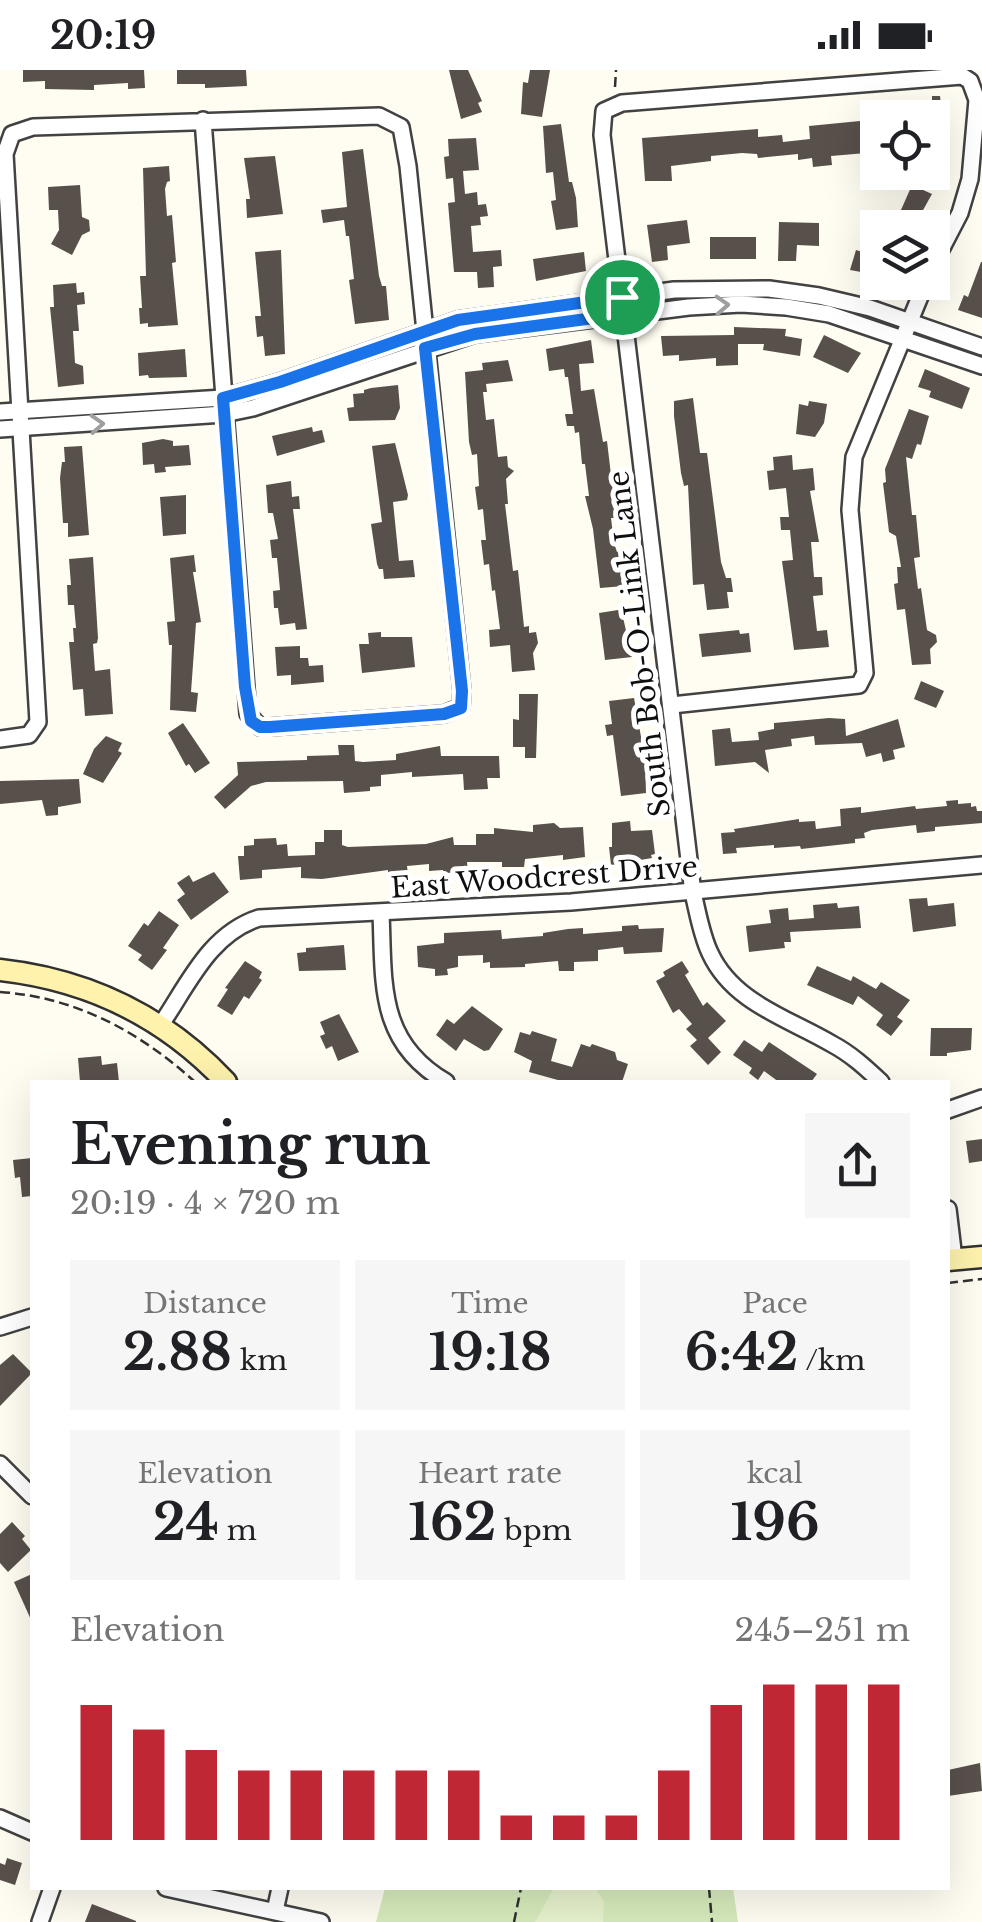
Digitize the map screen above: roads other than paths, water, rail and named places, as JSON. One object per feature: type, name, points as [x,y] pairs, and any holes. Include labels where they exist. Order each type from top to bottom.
[{"type":"main road","points":[[0,970],[69,982],[143,1013],[188,1045],[224,1080]]},
{"type":"main road","points":[[951,1260],[982,1256]]},
{"type":"street","points":[[950,230],[966,197],[973,163],[979,88],[954,72]]},
{"type":"street","name":"South Bob-O-Link Lane","points":[[879,1080],[834,1044],[762,1008],[736,989],[711,956],[694,892],[602,134],[610,108],[954,72]]},
{"type":"street","points":[[0,739],[18,738],[36,730],[38,722],[5,154],[12,134],[33,127],[204,120],[379,116],[401,128],[406,146],[461,708],[444,714],[270,727],[260,727],[251,721],[245,687],[204,120]]},
{"type":"street","points":[[0,429],[21,420],[224,406],[253,408],[475,334],[709,288],[769,288],[844,301],[982,366]]},
{"type":"street","points":[[672,705],[859,685],[865,674],[850,510],[852,474],[860,440],[918,300]]},
{"type":"street","points":[[224,406],[424,331],[502,312],[623,305]]},
{"type":"street","points":[[905,329],[982,348]]},
{"type":"street","points":[[0,412],[21,420]]},
{"type":"street","name":"East Woodcrest Drive","points":[[160,1026],[215,944],[240,924],[278,916],[694,892],[982,866]]},
{"type":"street","points":[[381,913],[387,1014],[414,1061],[443,1080]]},
{"type":"street","points":[[950,1109],[982,1098]]},
{"type":"street","points":[[0,1327],[30,1318]]},
{"type":"street","points":[[0,1464],[30,1494]]},
{"type":"street","points":[[0,1818],[30,1831]]},
{"type":"street","points":[[40,1922],[51,1890]]},
{"type":"street","points":[[175,1890],[321,1922]]},
{"type":"street","points":[[275,1911],[280,1890]]}]
